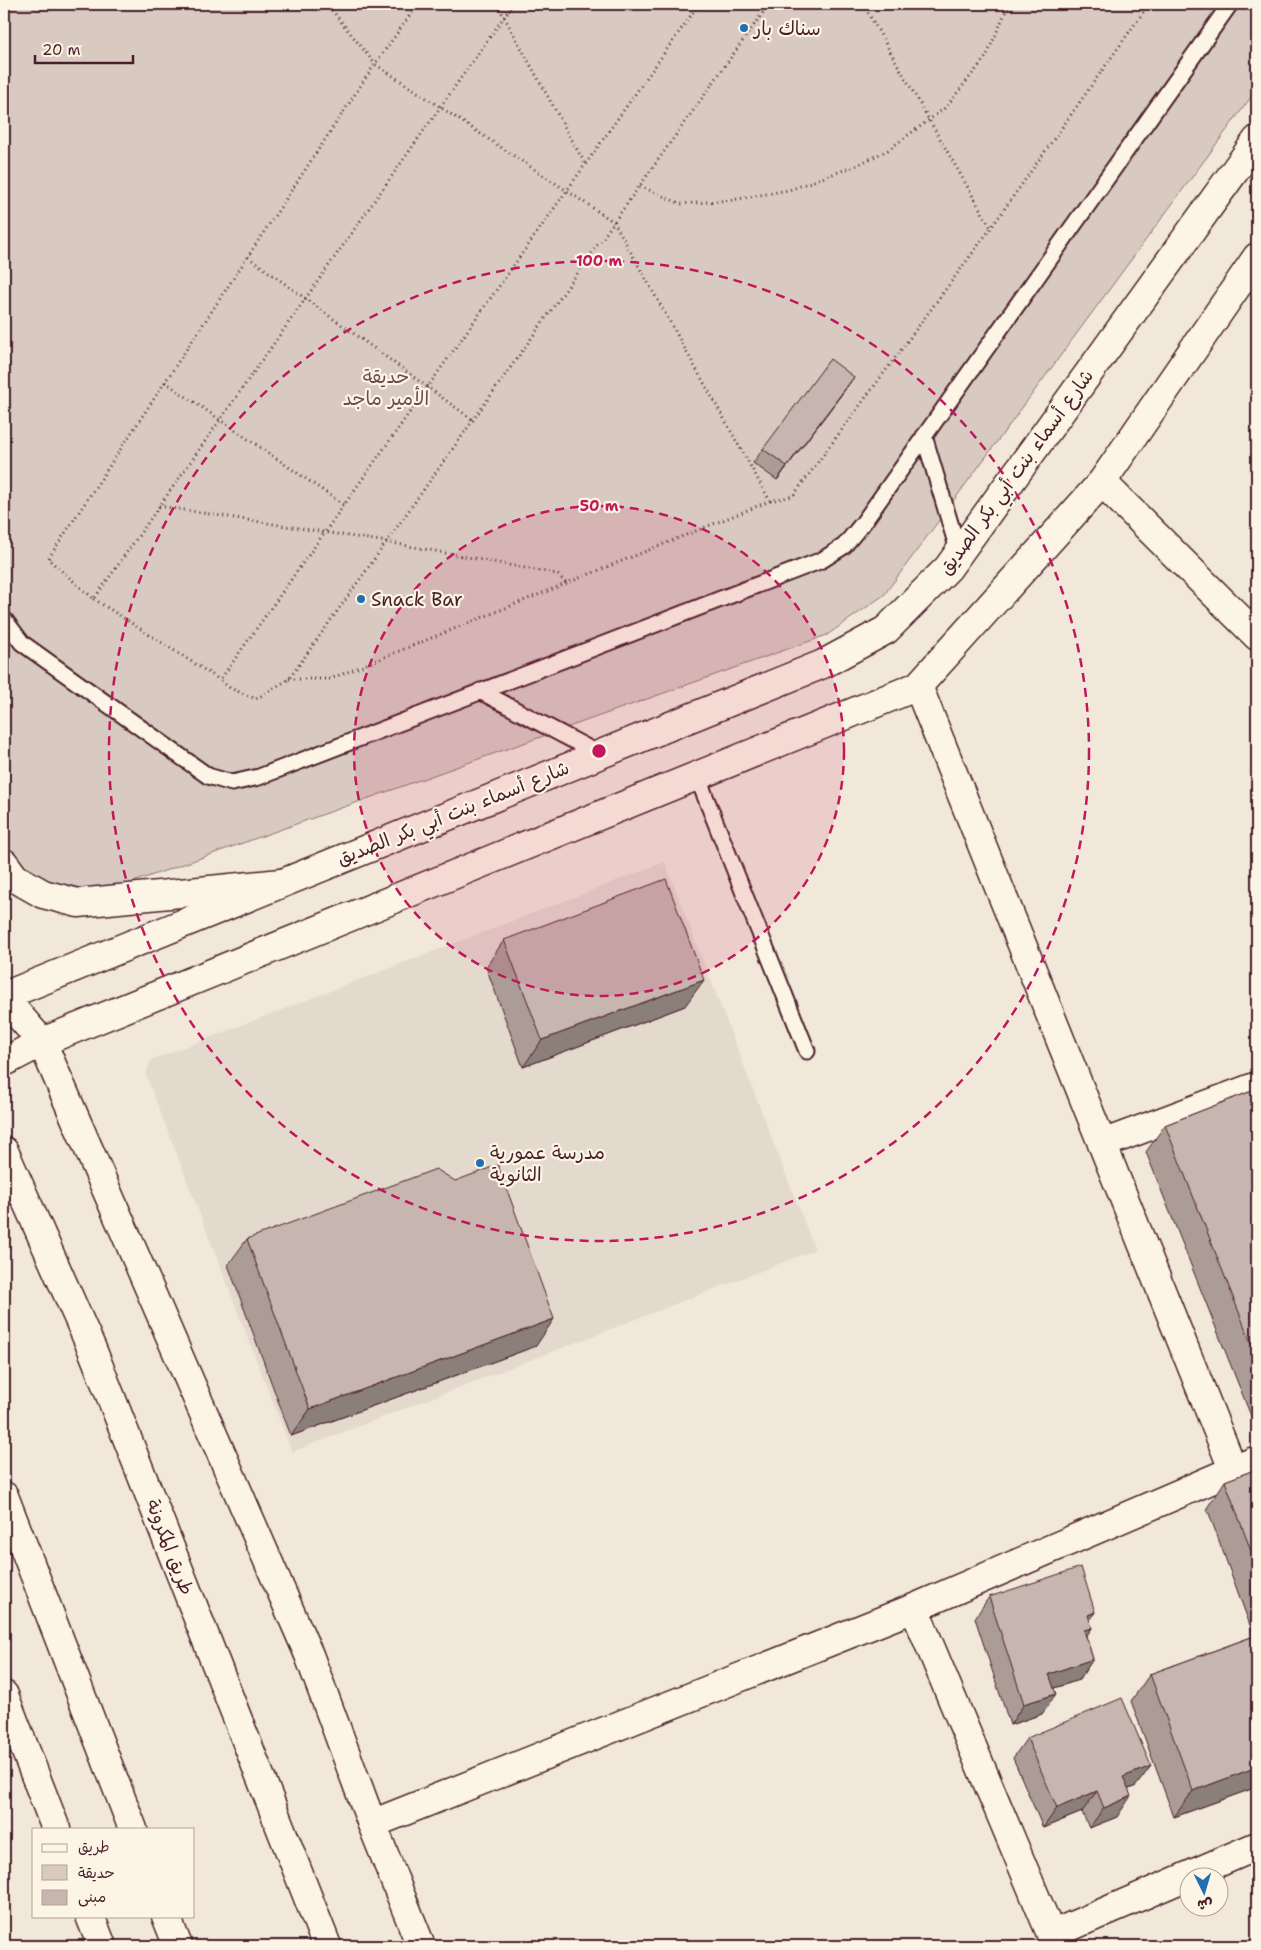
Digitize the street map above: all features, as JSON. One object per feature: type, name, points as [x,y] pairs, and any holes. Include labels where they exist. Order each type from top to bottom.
[{"type":"street","name":"شارع أسماء بنت أبي بكر الصديق","points":[[4,997],[824,664],[886,630],[948,568],[1257,140]]},
{"type":"street","points":[[4,1062],[42,1042],[918,686],[1102,482],[1257,257]]},
{"type":"street","points":[[1102,482],[1257,636]]},
{"type":"street","points":[[372,1824],[914,1608],[1245,1464],[1102,1144],[918,686]]},
{"type":"street","points":[[4,864],[15,878],[43,894],[78,903],[281,883]]},
{"type":"street","points":[[4,997],[42,1042],[310,1655],[372,1824],[421,1946]]},
{"type":"street","points":[[1102,1144],[1257,1086]]},
{"type":"street","name":"طريق المكرونة","points":[[4,1151],[92,1349],[327,1946]]},
{"type":"street","points":[[4,1496],[133,1828]]},
{"type":"street","points":[[914,1608],[1054,1941],[1257,1846]]},
{"type":"street","points":[[4,1695],[56,1828]]},
{"type":"street","points":[[91,1918],[102,1946]]},
{"type":"street","points":[[167,1918],[178,1946]]},
{"type":"lane","points":[[4,619],[22,643],[30,649],[208,776],[232,783],[259,777],[822,560],[844,546],[863,523],[1230,4]]},
{"type":"lane","points":[[924,436],[959,552]]},
{"type":"lane","points":[[480,691],[599,754]]},
{"type":"lane","points":[[697,776],[807,1051]]},
{"type":"path","points":[[327,4],[375,64],[614,222],[770,502]]},
{"type":"path","points":[[418,4],[375,64],[48,559],[94,599],[230,688],[256,699],[289,679],[769,4]]},
{"type":"path","points":[[498,4],[585,164]]},
{"type":"path","points":[[94,599],[513,4]]},
{"type":"path","points":[[220,680],[699,4]]},
{"type":"path","points":[[863,4],[991,228]]},
{"type":"path","points":[[640,186],[681,204],[732,200],[789,190],[855,166],[880,154],[945,108],[986,56],[1010,4]]},
{"type":"path","points":[[289,679],[330,680],[770,502],[793,496],[991,228],[1149,4]]},
{"type":"path","points":[[248,257],[473,420]]},
{"type":"path","points":[[165,382],[344,505]]},
{"type":"path","points":[[158,506],[387,542],[557,574],[567,584]]},
{"type":"shaded area","name":"مدرسة عمورية الثانوية","points":[[665,862],[815,1250],[292,1452],[146,1075],[151,1060]]},
{"type":"green space","name":"حديقة الأمير ماجد","points":[[4,4],[1257,4],[1257,89],[884,595],[827,635],[94,896],[73,894],[24,870],[4,851]]},
{"type":"building","points":[[830,359],[854,377],[787,466],[763,449]]},
{"type":"building","points":[[666,879],[704,980],[542,1040],[504,940]]},
{"type":"building","points":[[1257,1089],[1257,1358],[1165,1125]]},
{"type":"building","points":[[498,1165],[554,1319],[310,1409],[247,1239],[436,1169],[455,1181]]},
{"type":"building","points":[[1257,1469],[1257,1567],[1225,1481]]},
{"type":"building","points":[[1081,1567],[1095,1612],[1088,1615],[1092,1628],[1084,1630],[1093,1659],[1049,1674],[1056,1694],[1024,1704],[989,1597]]},
{"type":"building","points":[[1257,1635],[1257,1767],[1193,1791],[1150,1674]]},
{"type":"building","points":[[1122,1698],[1151,1766],[1123,1777],[1131,1796],[1104,1808],[1097,1791],[1057,1808],[1027,1738]]},
{"type":"place","name":"سناك بار","points":[[744,28]]},
{"type":"place","name":"Snack Bar","points":[[361,599]]},
{"type":"place","name":"مدرسة عمورية الثانوية","points":[[480,1163]]}]
